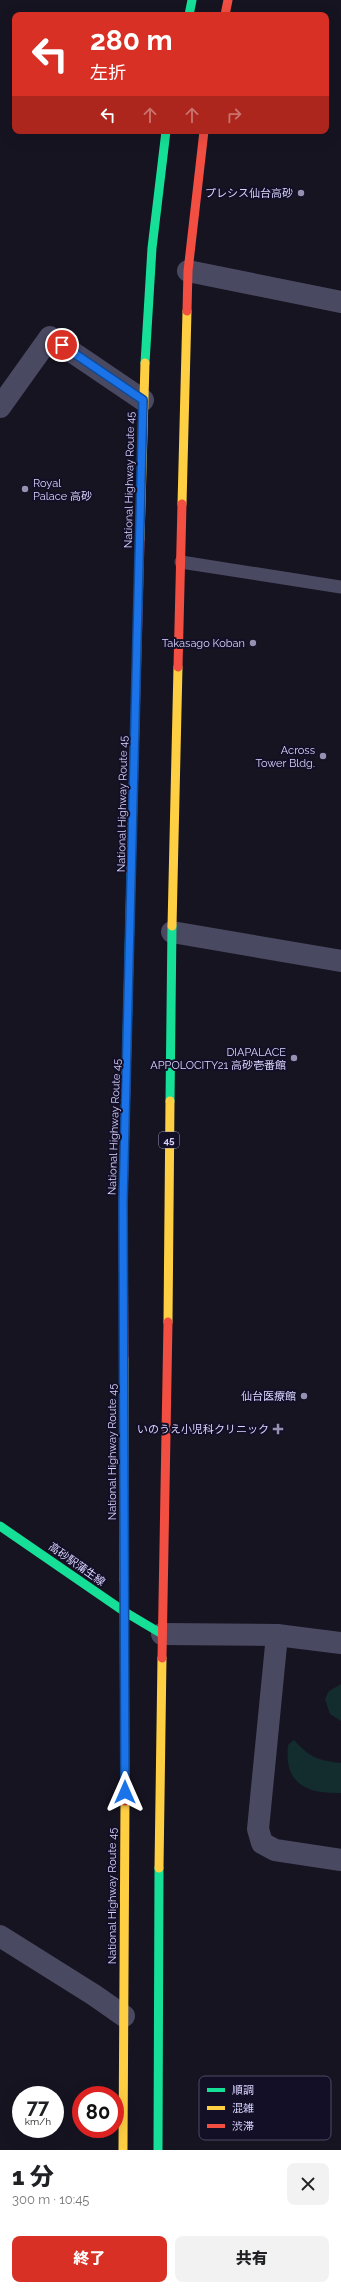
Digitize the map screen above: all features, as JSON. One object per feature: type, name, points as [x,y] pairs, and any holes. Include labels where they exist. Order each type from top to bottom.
[{"type":"main road","points":[[189,12],[192,0]]},
{"type":"main road","points":[[226,12],[228,0]]},
{"type":"main road","name":"National Highway Route 45","points":[[123,2150],[125,1612],[123,1202],[143,400],[152,248],[166,134]]},
{"type":"main road","name":"45","points":[[158,2150],[162,1634],[165,1573],[172,932],[188,271],[204,134]]},
{"type":"main road","name":"高砂駅蒲生線","points":[[0,1526],[125,1612],[162,1634]]},
{"type":"street","points":[[188,271],[341,302]]},
{"type":"street","points":[[2,401],[50,337],[143,400]]},
{"type":"street","points":[[172,932],[341,962]]},
{"type":"street","points":[[162,1634],[277,1635],[341,1643]]},
{"type":"street","points":[[277,1635],[258,1829],[262,1843],[275,1850],[341,1860]]},
{"type":"street","points":[[0,1936],[94,1995],[124,2016]]},
{"type":"lane","points":[[181,562],[341,587]]},
{"type":"green space","points":[[341,1684],[341,1721],[330,1714],[325,1699],[329,1691]]},
{"type":"green space","points":[[294,1740],[305,1751],[315,1757],[326,1761],[341,1763],[341,1793],[317,1791],[300,1784],[290,1769],[288,1758],[288,1745]]},
{"type":"traffic: fast","points":[[190,12],[192,0]]},
{"type":"traffic: fast","points":[[145,363],[152,248],[166,134]]},
{"type":"traffic: fast","points":[[126,1083],[131,874]]},
{"type":"traffic: fast","points":[[170,1101],[172,926]]},
{"type":"traffic: fast","points":[[0,1526],[125,1612],[162,1634]]},
{"type":"traffic: fast","points":[[158,2150],[159,1868]]},
{"type":"traffic: slow","points":[[182,504],[187,311]]},
{"type":"traffic: slow","points":[[140,539],[145,363]]},
{"type":"traffic: slow","points":[[172,926],[178,667]]},
{"type":"traffic: slow","points":[[168,1322],[170,1101]]},
{"type":"traffic: slow","points":[[124,1359],[124,1581]]},
{"type":"traffic: slow","points":[[159,1868],[162,1658]]},
{"type":"traffic: slow","points":[[123,2150],[125,1801]]},
{"type":"traffic: jam","points":[[226,12],[228,0]]},
{"type":"traffic: jam","points":[[187,311],[188,271],[204,134]]},
{"type":"traffic: jam","points":[[178,667],[182,504]]},
{"type":"traffic: jam","points":[[131,874],[140,539]]},
{"type":"traffic: jam","points":[[124,1359],[123,1202],[126,1083]]},
{"type":"traffic: jam","points":[[162,1658],[168,1322]]},
{"type":"traffic: jam","points":[[124,1581],[125,1801]]},
{"type":"place","name":"プレシス仙台高砂","points":[[301,193]]},
{"type":"place","name":"Royal Palace 高砂","points":[[25,489]]},
{"type":"place","name":"Takasago Koban","points":[[253,643]]},
{"type":"place","name":"Across Tower Bldg.","points":[[323,756]]},
{"type":"place","name":"DIAPALACE APPOLOCITY21 高砂壱番館","points":[[294,1058]]},
{"type":"place","name":"仙台医療館","points":[[304,1396]]},
{"type":"place","name":"いのうえ小児科クリニック","points":[[278,1429]]},
{"type":"route","points":[[62,345],[143,400],[131,962],[123,1202],[125,1792]]}]
